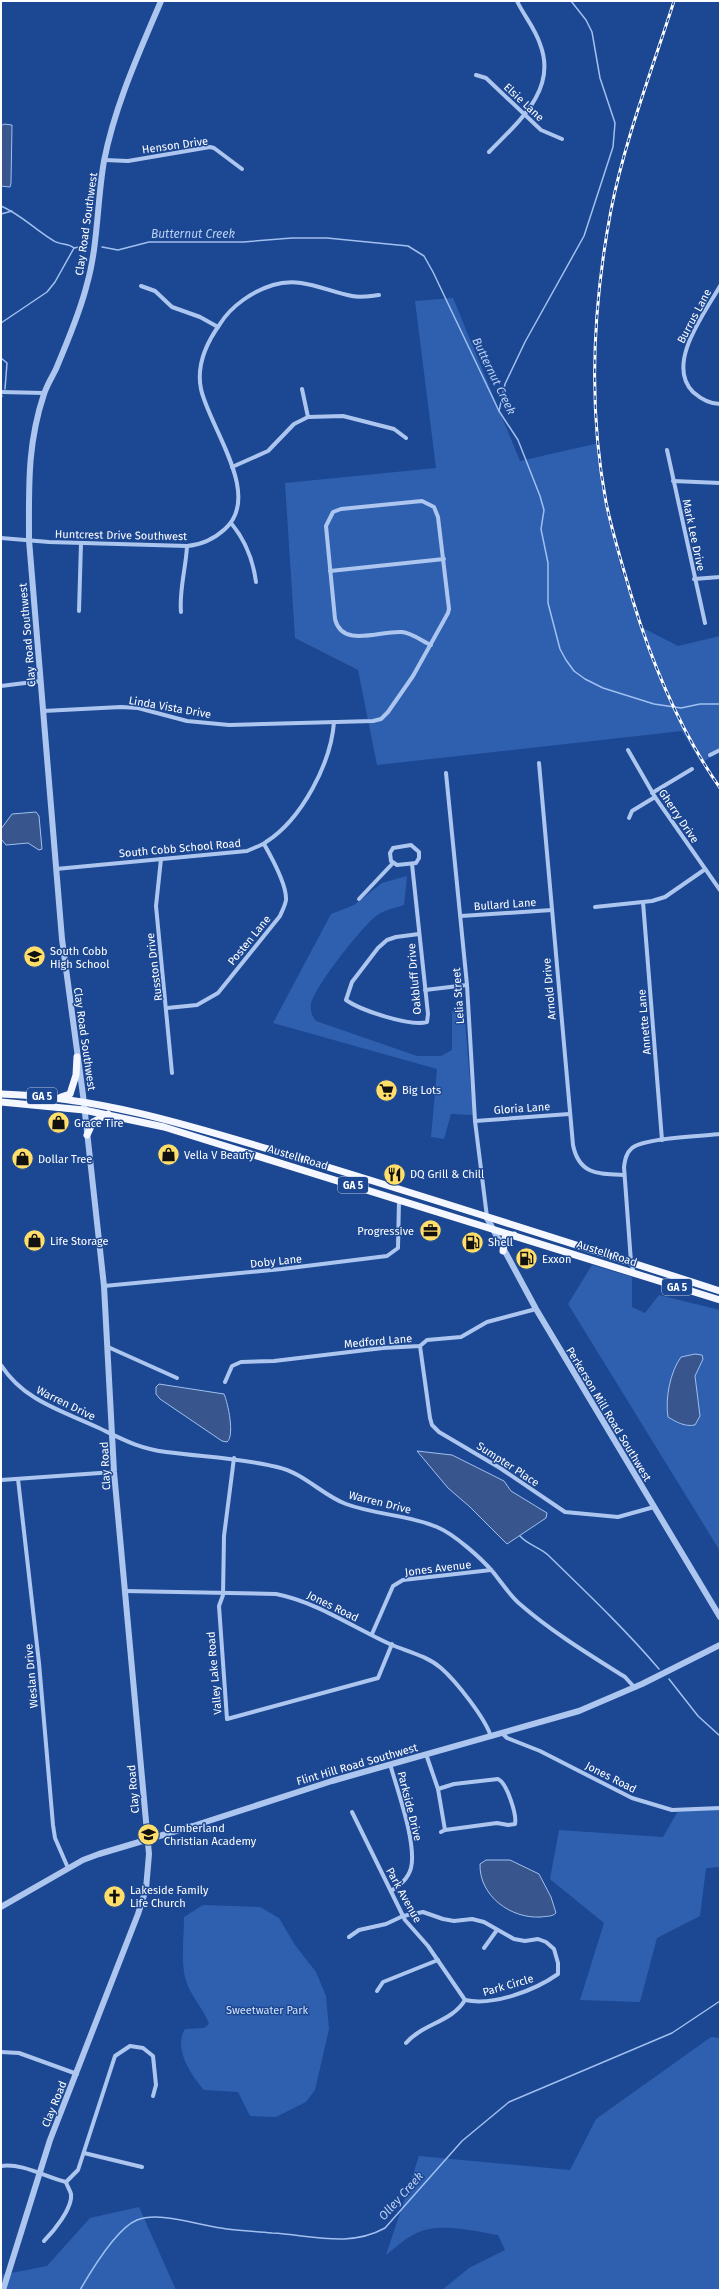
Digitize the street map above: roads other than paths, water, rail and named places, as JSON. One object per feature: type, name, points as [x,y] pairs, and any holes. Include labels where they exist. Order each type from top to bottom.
[{"type":"main road","points":[[58,1098],[70,1094],[73,1088],[77,1057]]},
{"type":"main road","name":"Austell Road","points":[[1,1094],[83,1101],[177,1122],[720,1291]]},
{"type":"main road","name":"Austell Road","points":[[1,1102],[84,1110],[164,1127],[720,1300]]},
{"type":"main road","points":[[87,1135],[93,1122],[108,1114]]},
{"type":"main road","points":[[503,1251],[504,1241],[507,1237],[514,1235]]},
{"type":"street","name":"Clay Road Southwest","points":[[104,1286],[83,1101],[62,939],[55,869],[29,540],[29,459],[44,393],[67,343],[87,284],[105,160],[122,98],[161,1]]},
{"type":"street","points":[[489,152],[524,115],[536,100],[540,90],[544,64],[537,36],[517,1]]},
{"type":"street","name":"Elsie Lane","points":[[476,75],[486,78],[544,133],[562,139]]},
{"type":"street","name":"Henson Drive","points":[[105,160],[128,161],[210,147],[214,148],[242,169]]},
{"type":"street","points":[[256,582],[253,564],[247,546],[231,523],[237,509],[239,499],[236,475],[213,423],[201,388],[201,364],[210,338],[231,310],[252,294],[272,285],[297,282],[353,297],[379,295]]},
{"type":"street","points":[[141,286],[155,291],[172,307],[200,316],[218,327]]},
{"type":"street","name":"Burrus Lane","points":[[720,286],[695,330],[684,355],[682,368],[683,376],[691,390],[701,399],[712,404],[720,404]]},
{"type":"street","points":[[302,389],[308,417]]},
{"type":"street","points":[[1,392],[44,393]]},
{"type":"street","points":[[232,467],[268,450],[294,424],[308,417],[343,416],[394,429],[406,438]]},
{"type":"street","name":"Mark Lee Drive","points":[[667,450],[694,579],[705,623]]},
{"type":"street","points":[[673,482],[720,483]]},
{"type":"street","points":[[422,501],[434,507],[438,517],[444,559],[449,609],[431,645],[401,632],[357,636],[342,631],[335,619],[326,526],[332,512],[341,508],[422,501]]},
{"type":"street","name":"Huntcrest Drive Southwest","points":[[1,538],[81,543],[187,546],[196,545],[218,536],[231,523]]},
{"type":"street","points":[[79,611],[81,543]]},
{"type":"street","points":[[181,612],[180,594],[186,566],[187,546]]},
{"type":"street","points":[[330,571],[444,559]]},
{"type":"street","points":[[694,579],[720,577]]},
{"type":"street","name":"Linda Vista Drive","points":[[43,712],[121,707],[138,708],[187,721],[229,725],[378,720],[385,717],[413,676],[431,645]]},
{"type":"street","points":[[1,686],[41,681]]},
{"type":"street","name":"South Cobb School Road","points":[[55,869],[247,851],[264,844],[292,818],[304,802],[328,752],[334,722]]},
{"type":"street","name":"Gherry Drive","points":[[628,750],[652,793],[704,870],[720,890]]},
{"type":"street","points":[[710,755],[720,750]]},
{"type":"street","name":"Arnold Drive","points":[[539,764],[572,1145],[580,1163],[595,1173],[624,1175]]},
{"type":"street","points":[[652,793],[692,769]]},
{"type":"street","name":"Lelia Street","points":[[446,773],[467,985],[475,1121],[487,1218]]},
{"type":"street","points":[[630,818],[632,811],[655,797]]},
{"type":"street","name":"Posten Lane","points":[[167,1008],[196,1005],[218,993],[280,916],[285,905],[285,894],[275,864],[264,844]]},
{"type":"street","name":"Oakbluff Drive","points":[[393,863],[389,858],[391,850],[396,847],[411,845],[418,849],[420,855],[418,860],[412,864],[425,990],[427,1022],[418,1025],[394,1019],[346,1000],[352,982],[386,940],[419,934]]},
{"type":"street","name":"Russton Drive","points":[[161,859],[156,906],[167,1008],[172,1074]]},
{"type":"street","points":[[359,899],[393,863],[397,865],[412,864]]},
{"type":"street","points":[[595,907],[643,902],[665,897],[704,870]]},
{"type":"street","name":"Annette Lane","points":[[643,902],[662,1140]]},
{"type":"street","name":"Bullard Lane","points":[[461,916],[552,910]]},
{"type":"street","points":[[425,990],[467,985]]},
{"type":"street","name":"Gloria Lane","points":[[475,1121],[569,1114]]},
{"type":"street","points":[[634,1273],[630,1262],[624,1175],[626,1156],[632,1148],[646,1142],[720,1134]]},
{"type":"street","name":"Doby Lane","points":[[104,1286],[282,1269],[387,1256],[398,1248],[400,1200]]},
{"type":"street","name":"Perkerson Mill Road Southwest","points":[[487,1218],[503,1251],[536,1309],[720,1617]]},
{"type":"street","name":"Clay Road","points":[[3,2290],[50,2140],[77,2075],[146,1889],[149,1873],[114,1472],[104,1286]]},
{"type":"street","name":"Medford Lane","points":[[225,1382],[232,1366],[240,1362],[274,1361],[384,1348],[420,1346],[427,1340],[461,1337],[487,1322],[536,1309]]},
{"type":"street","name":"Sumpter Place","points":[[420,1346],[430,1418],[432,1425],[439,1432],[500,1468],[565,1512],[618,1518],[654,1508]]},
{"type":"street","points":[[108,1347],[178,1378]]},
{"type":"street","name":"Warren Drive","points":[[1,1365],[20,1387],[34,1399],[126,1443],[166,1452],[234,1458],[279,1467],[296,1473],[334,1499],[348,1505],[424,1522],[439,1528],[454,1536],[491,1570],[519,1604],[625,1677],[635,1688]]},
{"type":"street","name":"Valley Lake Road","points":[[234,1458],[224,1536],[223,1594],[219,1606],[219,1623],[227,1719],[378,1678],[392,1644]]},
{"type":"street","points":[[1,1480],[114,1472]]},
{"type":"street","name":"Weslan Drive","points":[[18,1479],[39,1663],[53,1825],[57,1842],[68,1868]]},
{"type":"street","name":"Jones Avenue","points":[[372,1634],[393,1586],[403,1580],[491,1570]]},
{"type":"street","name":"Jones Road","points":[[124,1591],[276,1594],[296,1598],[392,1644],[429,1659],[442,1669],[471,1704],[489,1731],[491,1737]]},
{"type":"street","name":"Flint Hill Road Southwest","points":[[1,1907],[68,1868],[95,1855],[147,1840],[281,1796],[580,1711],[635,1688],[720,1645]]},
{"type":"street","name":"Jones Road","points":[[502,1733],[507,1738],[540,1751],[632,1798],[672,1810],[720,1808]]},
{"type":"street","points":[[426,1754],[438,1789],[443,1831],[497,1823],[508,1826],[515,1824],[516,1817],[504,1785],[498,1779],[454,1784],[438,1789]]},
{"type":"street","name":"Parkside Drive","points":[[390,1764],[406,1823],[412,1858],[403,1882],[391,1891]]},
{"type":"street","name":"Park Avenue","points":[[352,1812],[403,1916],[438,1960],[464,2000]]},
{"type":"street","name":"Park Circle","points":[[349,1937],[359,1930],[386,1924],[403,1916],[423,1912],[454,1921],[472,1919],[484,1922],[514,1939],[525,1941],[538,1939],[546,1942],[554,1949],[558,1963],[558,1974],[539,1986],[490,2001],[477,2002],[464,2000]]},
{"type":"street","points":[[484,1948],[497,1930]]},
{"type":"street","points":[[377,1991],[383,1982],[438,1960]]},
{"type":"street","points":[[406,2043],[413,2035],[460,2009],[464,2000]]},
{"type":"street","points":[[66,2182],[78,2170],[115,2056],[130,2046],[143,2048],[153,2056],[156,2085],[153,2096]]},
{"type":"street","points":[[1,2052],[18,2053],[77,2075]]},
{"type":"street","points":[[84,2153],[142,2167]]},
{"type":"street","points":[[1,2166],[26,2168],[66,2182]]},
{"type":"street","points":[[44,2241],[52,2234],[68,2207],[71,2196],[66,2182]]},
{"type":"waterway","points":[[499,411],[505,384],[525,342],[584,236],[613,147],[615,123],[600,78],[592,32],[586,20],[571,1]]},
{"type":"waterway","name":"Butternut Creek","points":[[1,206],[56,242],[70,245],[74,248],[84,246]]},
{"type":"waterway","name":"Butternut Creek","points":[[1,214],[12,211]]},
{"type":"waterway","name":"Butternut Creek","points":[[102,247],[118,250],[149,242],[243,242],[292,238],[327,238],[408,246],[424,256],[499,411],[518,440],[540,496],[544,510],[541,529],[548,563],[548,603],[560,649],[566,660],[574,671],[585,679],[603,688],[654,704],[681,708],[700,704],[720,704]]},
{"type":"waterway","points":[[1,323],[47,292],[55,282],[74,248]]},
{"type":"waterway","points":[[1,358],[7,363],[5,389]]},
{"type":"waterway","points":[[520,1536],[526,1542],[548,1555],[619,1625],[659,1669]]},
{"type":"waterway","points":[[669,1679],[698,1716],[720,1736]]},
{"type":"waterway","name":"Olley Creek","points":[[80,2290],[105,2251],[121,2232],[137,2220],[146,2218],[167,2218],[227,2229],[330,2239],[358,2238],[385,2228],[462,2141],[509,2102],[672,2033],[720,2001]]},
{"type":"railway","points":[[674,1],[631,131],[611,210],[600,282],[597,319],[595,356],[597,429],[600,466],[606,502],[615,540],[641,625],[669,698],[706,767],[720,788]]},
{"type":"place","name":"South Cobb High School","points":[[34,957]]},
{"type":"place","name":"Big Lots","points":[[386,1090]]},
{"type":"place","name":"Grace Tire","points":[[59,1123]]},
{"type":"place","name":"Vella V Beauty","points":[[168,1155]]},
{"type":"place","name":"Dollar Tree","points":[[22,1159]]},
{"type":"place","name":"DQ Grill & Chill","points":[[395,1174]]},
{"type":"place","name":"Progressive","points":[[430,1231]]},
{"type":"place","name":"Life Storage","points":[[34,1241]]},
{"type":"place","name":"Shell","points":[[473,1242]]},
{"type":"place","name":"Exxon","points":[[527,1259]]},
{"type":"place","name":"Cumberland Christian Academy","points":[[148,1834]]},
{"type":"place","name":"Lakeside Family Life Church","points":[[114,1896]]},
{"type":"park label","name":"Sweetwater Park","points":[[267,2010]]}]
